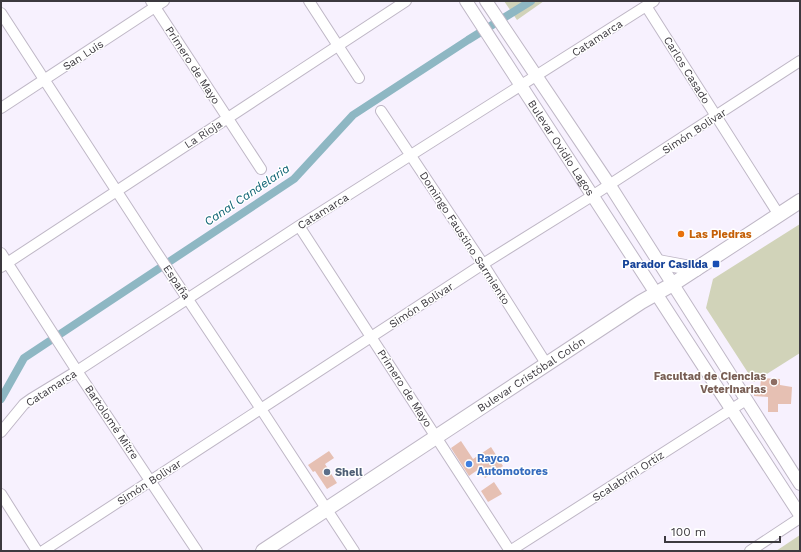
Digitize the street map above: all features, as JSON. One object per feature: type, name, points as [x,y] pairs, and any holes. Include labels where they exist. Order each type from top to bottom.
[{"type":"highway","name":"Bulevar Cristóbal Colón","points":[[263,551],[641,302],[673,284],[800,201]]},
{"type":"highway","points":[[658,262],[696,268]]},
{"type":"main road","name":"Bulevar Ovidio Lagos","points":[[466,1],[800,517]]},
{"type":"main road","name":"Bulevar Ovidio Lagos","points":[[489,5],[610,184],[800,484]]},
{"type":"street","name":"San Luis","points":[[1,108],[153,4],[164,1]]},
{"type":"street","points":[[309,1],[359,78]]},
{"type":"street","name":"La Rioja","points":[[4,265],[406,1]]},
{"type":"street","name":"Primero de Mayo","points":[[153,4],[261,169]]},
{"type":"street","name":"Catamarca","points":[[1,432],[24,404],[31,399],[77,371],[299,226],[650,4]]},
{"type":"street","name":"Carlos Casado","points":[[650,4],[716,116],[778,215]]},
{"type":"street","name":"España","points":[[1,13],[172,276],[188,298],[354,551]]},
{"type":"street","name":"Simón Bolivar","points":[[43,551],[483,264],[592,196],[800,61]]},
{"type":"street","name":"Domingo Faustino Sarmiento","points":[[380,111],[483,264],[547,365]]},
{"type":"street","name":"Primero de Mayo","points":[[299,226],[510,551]]},
{"type":"street","name":"Bartolomé Mitre","points":[[1,253],[4,265],[44,318],[77,371],[197,551]]},
{"type":"street","name":"Scalabrini Ortiz","points":[[510,551],[746,400]]},
{"type":"street","points":[[1,494],[37,551]]},
{"type":"street","points":[[750,551],[800,517]]},
{"type":"green space","points":[[504,1],[544,1],[517,20]]},
{"type":"green space","name":"Facultad de Ciencias Veterinarias","points":[[800,224],[800,353],[754,382],[706,308],[713,279]]},
{"type":"green space","points":[[800,535],[800,551],[776,551]]},
{"type":"building","points":[[761,378],[780,379],[780,385],[792,387],[791,404],[778,404],[778,412],[768,412],[768,397],[754,396],[754,389],[760,390]]},
{"type":"building","points":[[461,441],[473,459],[491,447],[503,466],[485,478],[479,469],[469,476],[451,448]]},
{"type":"building","points":[[329,451],[334,458],[325,464],[337,483],[327,489],[315,471],[313,472],[308,465]]},
{"type":"building","points":[[494,482],[502,494],[488,502],[481,491]]},
{"type":"waterway","name":"Canal Candelaria","points":[[1,399],[24,358],[294,179],[353,115],[531,1]]},
{"type":"place","name":"Las Piedras","points":[[681,234]]},
{"type":"place","name":"Parador Casilda","points":[[716,264]]},
{"type":"place","name":"Facultad de Ciencias Veterinarias","points":[[774,382]]},
{"type":"place","name":"Rayco Automotores","points":[[469,464]]},
{"type":"place","name":"Shell","points":[[327,472]]}]
